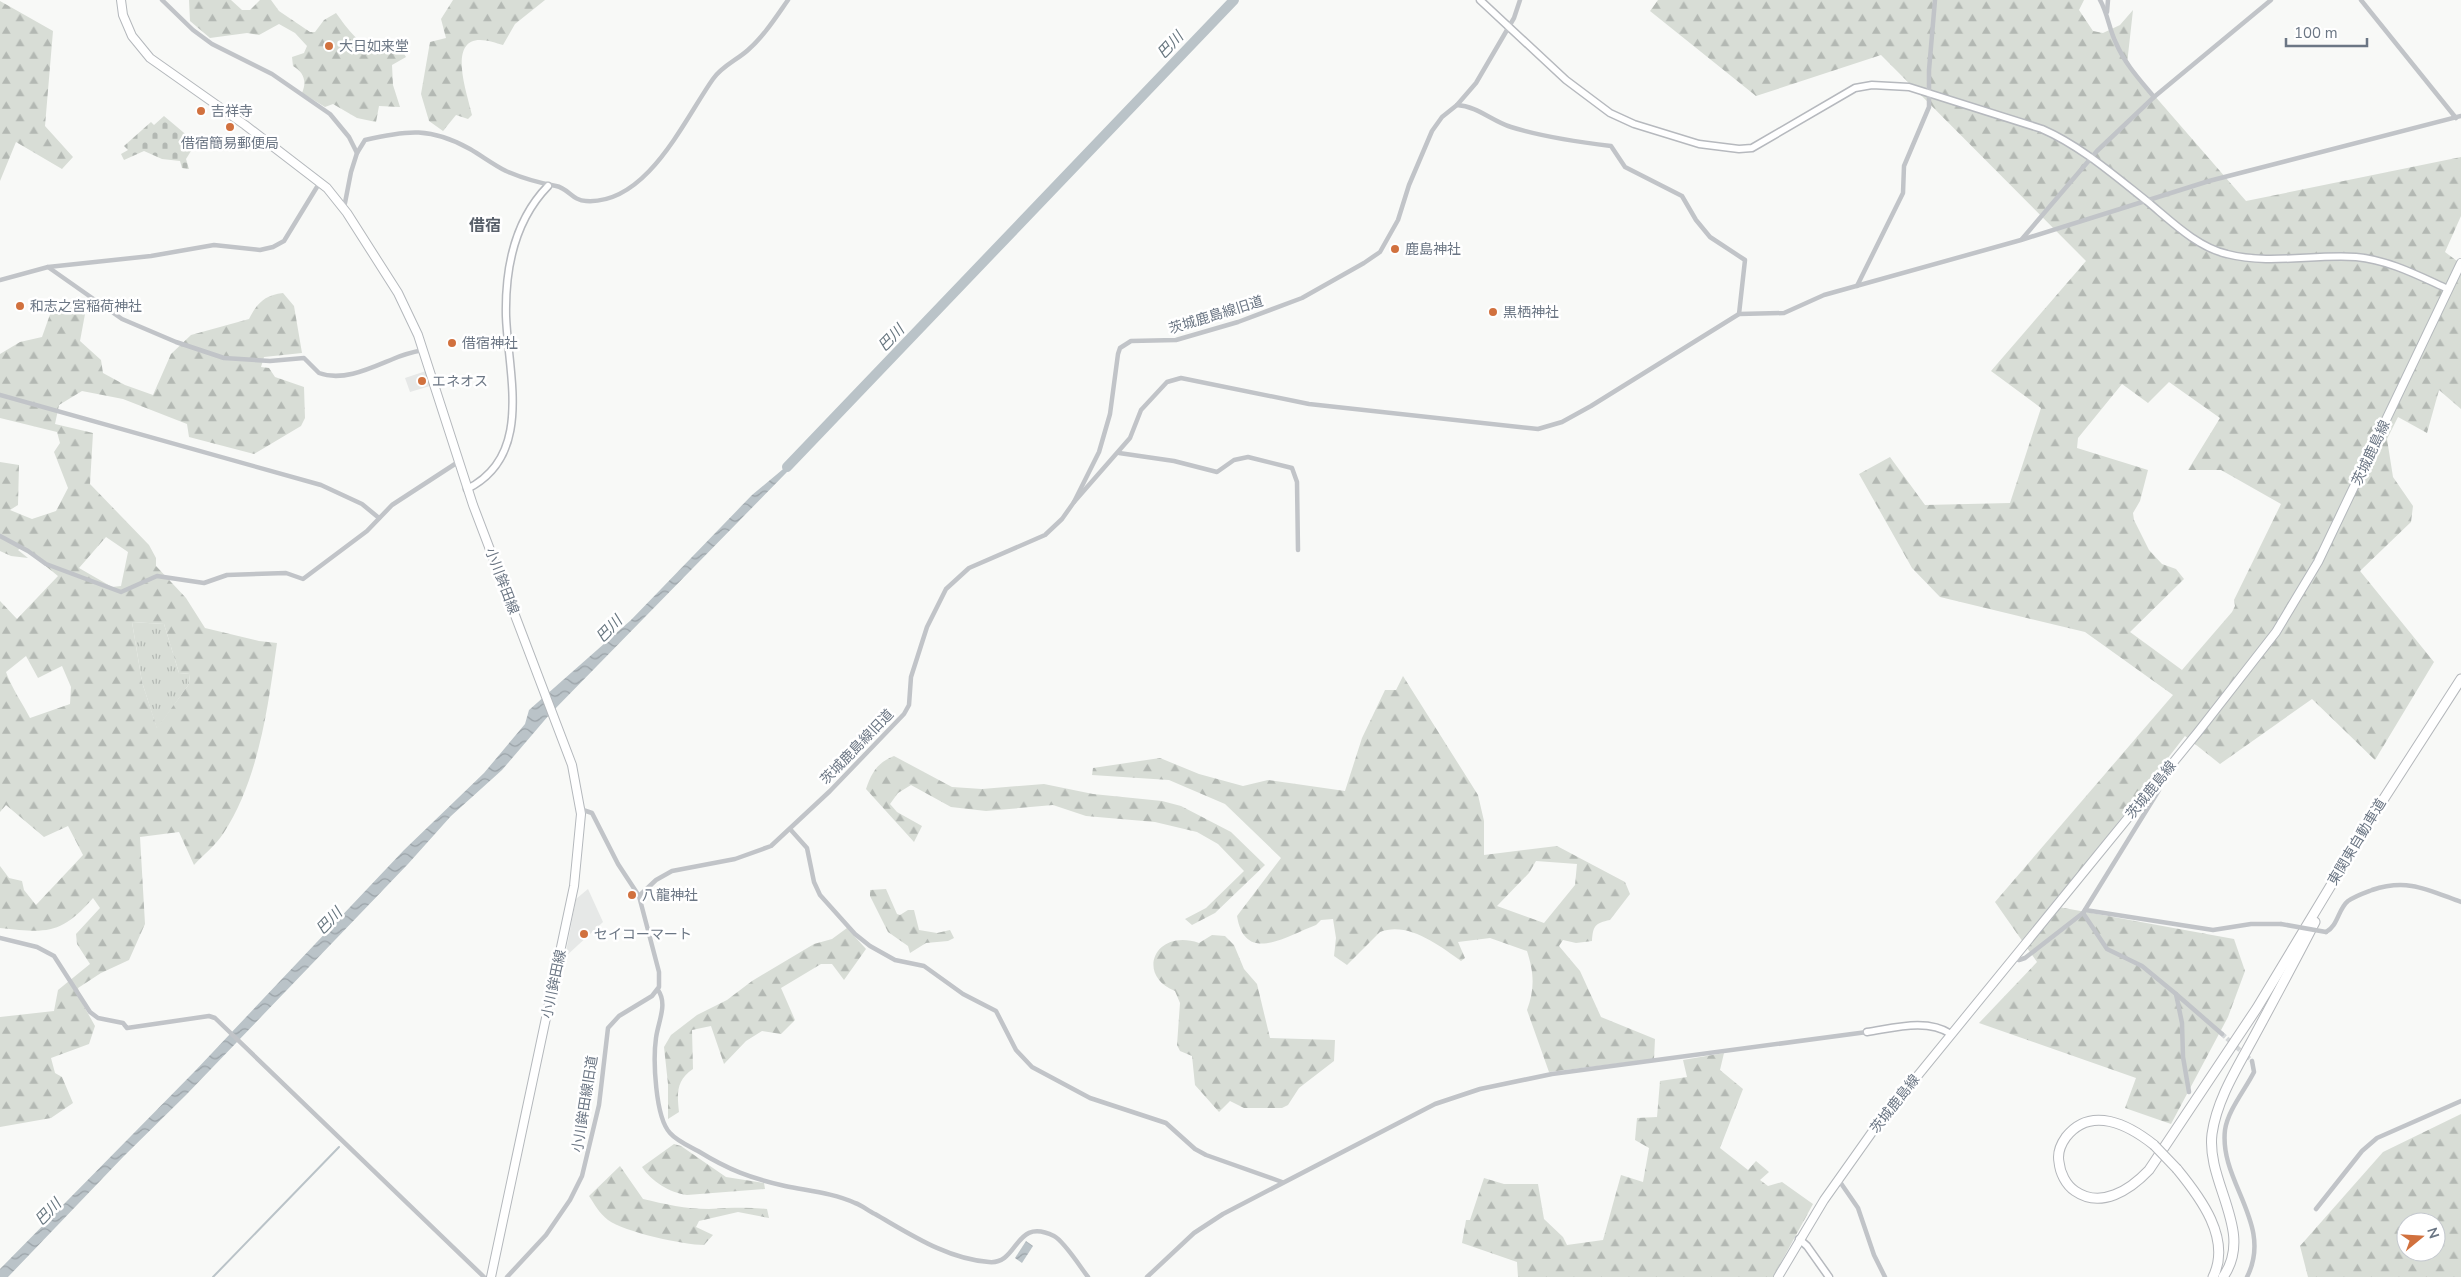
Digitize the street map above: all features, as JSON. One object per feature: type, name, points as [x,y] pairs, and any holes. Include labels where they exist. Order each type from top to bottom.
[{"type":"highway","name":"東関東自動車道","points":[[2213,1277],[2219,1260],[2219,1249],[2213,1226],[2203,1204],[2177,1169],[2154,1145],[2123,1125],[2106,1120],[2088,1121],[2076,1127],[2063,1142],[2059,1151],[2058,1162],[2065,1180],[2072,1189],[2081,1195],[2093,1199],[2116,1195],[2139,1181],[2149,1170],[2257,1008],[2388,790],[2461,679]]},
{"type":"highway","name":"東関東自動車道","points":[[2223,1277],[2232,1262],[2234,1240],[2232,1226],[2213,1160],[2212,1142],[2214,1123],[2226,1091],[2331,892],[2461,688]]},
{"type":"main road","name":"小川鉾田線","points":[[121,0],[123,15],[132,36],[150,58],[320,182],[344,208],[405,306],[423,350],[467,489],[572,765],[580,809],[580,838],[574,886],[492,1277]]},
{"type":"main road","name":"茨城鹿島線","points":[[1778,1277],[1838,1179],[1875,1128],[2258,658],[2294,604],[2326,545],[2461,263]]},
{"type":"street","points":[[162,0],[193,30],[212,44],[272,74],[330,114],[343,129],[357,153]]},
{"type":"street","points":[[344,208],[351,172],[357,153],[365,140],[401,132],[428,132],[469,148],[506,171],[548,186],[558,186],[577,200],[592,201],[616,195],[639,181],[655,165],[680,133],[715,77],[750,48],[788,0]]},
{"type":"street","points":[[1480,0],[1566,80],[1610,113],[1658,132],[1721,148],[1752,148],[1764,143],[1855,88],[1888,85],[1930,93],[2042,129],[2060,137],[2200,242],[2226,254],[2256,258],[2329,256],[2374,259],[2398,267],[2448,289]]},
{"type":"street","name":"茨城鹿島線旧道","points":[[639,896],[666,873],[751,854],[771,846],[907,711],[911,677],[927,627],[946,589],[969,568],[1045,535],[1062,519],[1074,502],[1099,452],[1110,414],[1115,366],[1120,348],[1131,341],[1176,340],[1238,322],[1302,298],[1372,259],[1388,240],[1398,220],[1409,185],[1432,130],[1442,117],[1457,105],[1486,69],[1514,18],[1520,0]]},
{"type":"street","points":[[1857,286],[1903,193],[1904,166],[1929,107],[1929,70],[1935,0]]},
{"type":"street","points":[[2100,0],[2107,12],[2115,43],[2130,68],[2154,97]]},
{"type":"street","points":[[2107,12],[2108,0]]},
{"type":"street","points":[[2021,240],[2090,158],[2154,97],[2271,0]]},
{"type":"street","points":[[1074,502],[1119,453],[1130,438],[1141,410],[1167,382],[1181,378],[1309,404],[1538,429],[1562,422],[1590,406],[1739,314],[1784,313],[1824,295],[2021,240],[2209,181],[2459,117],[2361,0]]},
{"type":"street","points":[[1457,105],[1468,106],[1496,121],[1533,133],[1576,142],[1611,146],[1625,167],[1682,196],[1696,220],[1710,237],[1746,260],[1739,314]]},
{"type":"street","points":[[0,280],[48,267],[151,256],[214,245],[260,250],[273,247],[284,241],[320,182]]},
{"type":"street","points":[[467,489],[480,482],[493,468],[510,436],[513,400],[506,316],[508,267],[518,232],[529,210],[548,186]]},
{"type":"street","points":[[48,267],[122,319],[144,330],[224,358],[270,361],[304,358],[319,374],[338,375],[367,371],[393,359],[423,350]]},
{"type":"street","points":[[0,395],[321,485],[362,504],[379,518]]},
{"type":"street","points":[[1119,453],[1174,461],[1217,472],[1234,460],[1248,457],[1292,468],[1297,482],[1298,550]]},
{"type":"street","points":[[0,536],[28,551],[46,564],[121,592],[155,576],[204,583],[227,574],[286,573],[303,580],[367,531],[403,496],[458,462]]},
{"type":"street","points":[[2014,958],[2020,960],[2025,958],[2084,911],[2159,790],[2157,783]]},
{"type":"street","points":[[580,809],[592,813],[618,864],[639,896],[659,972],[658,990],[663,1002],[655,1040],[658,1106],[665,1127],[681,1141],[729,1170],[784,1186],[827,1193],[855,1202],[935,1248],[972,1260],[991,1263],[999,1261],[1006,1257],[1022,1236],[1034,1231],[1056,1237],[1088,1277]]},
{"type":"street","points":[[790,829],[807,848],[814,882],[820,895],[855,934],[885,956],[924,966],[962,994],[996,1011],[1016,1050],[1032,1067],[1090,1098],[1166,1123],[1195,1149],[1206,1155],[1282,1182]]},
{"type":"street","points":[[2084,911],[2213,930],[2251,924],[2281,924],[2326,932],[2332,930],[2346,902],[2362,893],[2390,884],[2416,886],[2461,902]]},
{"type":"street","points":[[2084,911],[2107,949],[2142,966],[2222,1034]]},
{"type":"street","points":[[0,938],[37,947],[54,956],[90,1012],[98,1018],[123,1022],[127,1028],[210,1016],[222,1025],[484,1277]]},
{"type":"street","name":"小川鉾田線旧道","points":[[507,1277],[546,1235],[570,1200],[582,1176],[599,1104],[608,1028],[618,1016],[648,1000],[658,990]]},
{"type":"street","points":[[2176,994],[2182,1022],[2183,1057],[2189,1092]]},
{"type":"street","points":[[1147,1277],[1194,1233],[1227,1212],[1427,1108],[1480,1088],[1573,1071],[1927,1024],[1939,1026],[1951,1034]]},
{"type":"street","points":[[2247,1277],[2254,1254],[2254,1235],[2248,1212],[2227,1161],[2225,1138],[2228,1119],[2254,1072],[2252,1061]]},
{"type":"street","points":[[2316,1209],[2362,1151],[2377,1138],[2461,1101]]},
{"type":"street","points":[[1838,1179],[1858,1208],[1874,1255],[1885,1277]]},
{"type":"street","points":[[1799,1240],[1807,1246],[1829,1277]]},
{"type":"shaded area","points":[[426,371],[430,386],[410,392],[405,378]]},
{"type":"shaded area","points":[[588,889],[603,922],[565,957],[576,899]]},
{"type":"green space","points":[[189,0],[231,0],[242,10],[250,10],[260,0],[271,0],[279,11],[310,32],[315,32],[324,20],[336,13],[356,38],[370,48],[385,51],[399,45],[406,57],[392,65],[393,85],[400,107],[379,106],[376,122],[357,118],[333,104],[325,107],[302,93],[304,78],[300,71],[293,66],[292,57],[304,53],[307,46],[295,33],[279,24],[259,35],[247,33],[210,38],[190,21]]},
{"type":"green space","points":[[453,0],[545,0],[515,24],[503,45],[480,40],[470,42],[464,49],[462,70],[472,115],[468,119],[456,115],[443,131],[429,121],[421,94],[430,42],[446,38],[441,19]]},
{"type":"green space","points":[[1658,0],[2084,0],[2079,10],[2093,31],[2103,33],[2120,25],[2133,10],[2127,64],[2246,201],[2461,157],[2461,216],[2445,252],[2461,264],[2461,409],[2439,390],[2427,433],[2398,417],[2387,439],[2393,477],[2413,506],[2411,522],[2360,571],[2434,662],[2375,760],[2312,699],[2220,764],[2185,736],[2053,906],[2234,939],[2245,971],[2228,1017],[2171,1124],[2125,1108],[2136,1078],[1979,1023],[2037,962],[1995,902],[2173,695],[2085,632],[1940,597],[1912,568],[1859,474],[1890,457],[1925,505],[2010,503],[2041,408],[1991,371],[2086,261],[1881,55],[1756,96],[1650,11]],"holes":[[[2169,382],[2220,418],[2188,470],[2221,470],[2281,504],[2234,600],[2235,606],[2232,612],[2182,670],[2130,632],[2184,579],[2176,569],[2162,564],[2149,550],[2134,520],[2133,513],[2140,501],[2148,470],[2077,448],[2078,438],[2122,384],[2148,403]]]},
{"type":"green space","points":[[0,1],[53,31],[45,126],[73,157],[62,169],[16,142],[0,181]]},
{"type":"green space","points":[[164,116],[196,143],[186,159],[189,169],[182,168],[180,161],[162,159],[144,151],[124,160],[121,154],[128,150],[124,146],[151,122],[154,125]]},
{"type":"green space","points":[[283,293],[294,306],[302,353],[264,357],[261,367],[269,368],[275,377],[304,387],[305,418],[301,426],[254,454],[189,437],[187,424],[123,399],[82,391],[59,405],[55,424],[93,433],[90,484],[149,545],[156,558],[156,566],[186,598],[205,628],[259,641],[277,643],[270,692],[254,766],[235,813],[223,834],[194,865],[179,832],[140,837],[145,924],[129,960],[101,973],[78,988],[81,1001],[95,1026],[89,1044],[51,1058],[55,1073],[62,1077],[73,1103],[51,1118],[0,1127],[0,1017],[54,1011],[58,990],[90,964],[77,944],[76,934],[100,908],[93,898],[72,919],[52,929],[30,931],[0,928],[0,866],[9,878],[22,881],[24,890],[36,905],[83,855],[68,826],[44,837],[6,805],[0,812],[0,601],[17,619],[58,576],[22,547],[18,550],[28,558],[11,556],[0,551],[0,462],[19,465],[18,505],[10,510],[32,519],[56,511],[68,488],[54,452],[60,443],[57,432],[0,418],[0,354],[20,342],[42,337],[53,306],[81,309],[85,314],[80,341],[101,360],[103,373],[125,385],[153,395],[171,354],[191,335],[249,319],[255,308],[262,301]],"holes":[[[106,537],[128,552],[121,586],[112,587],[79,568]],[[132,622],[164,624],[179,673],[190,674],[189,684],[157,728],[142,682]],[[26,656],[38,678],[62,666],[71,687],[70,704],[30,718],[6,672]]]},
{"type":"green space","points":[[132,622],[164,624],[179,673],[190,674],[189,684],[157,729],[142,682]]},
{"type":"green space","points":[[1403,676],[1478,795],[1484,821],[1484,855],[1557,846],[1625,882],[1630,894],[1610,920],[1601,922],[1596,926],[1592,941],[1576,943],[1563,940],[1559,946],[1580,971],[1601,1017],[1655,1039],[1654,1059],[1549,1072],[1527,1010],[1533,980],[1527,951],[1490,938],[1458,942],[1465,958],[1461,961],[1434,942],[1412,932],[1391,929],[1380,932],[1347,965],[1334,956],[1336,938],[1333,919],[1321,920],[1316,925],[1268,943],[1248,940],[1241,931],[1237,916],[1281,858],[1225,804],[1169,780],[1092,775],[1093,768],[1160,758],[1199,774],[1243,786],[1268,780],[1345,791],[1362,738],[1385,690],[1396,690]],"holes":[[[1536,861],[1577,864],[1575,885],[1544,923],[1497,906],[1529,873]]]},
{"type":"green space","points":[[894,756],[952,787],[982,789],[1044,784],[1093,794],[1162,801],[1181,806],[1231,832],[1265,865],[1215,913],[1192,925],[1185,919],[1206,908],[1244,871],[1218,844],[1197,832],[1155,822],[1086,816],[1053,805],[986,811],[951,807],[911,785],[898,793],[890,804],[897,812],[922,826],[914,842],[866,789],[876,769],[883,762]]},
{"type":"green space","points":[[886,889],[897,914],[900,915],[908,910],[914,910],[919,930],[937,933],[950,930],[954,938],[948,941],[926,943],[910,953],[908,946],[888,932],[870,896],[870,890]]},
{"type":"green space","points":[[847,928],[866,949],[844,980],[832,964],[821,964],[781,988],[795,1020],[781,1034],[762,1031],[746,1041],[724,1064],[711,1026],[692,1030],[693,1069],[683,1078],[679,1088],[679,1112],[668,1119],[668,1084],[664,1047],[671,1035],[697,1015],[727,1000],[752,981],[814,944],[832,939]]},
{"type":"green space","points":[[1212,935],[1225,936],[1234,945],[1244,969],[1257,984],[1270,1038],[1335,1040],[1334,1061],[1299,1088],[1288,1105],[1282,1108],[1244,1108],[1230,1101],[1219,1112],[1195,1085],[1192,1056],[1180,1051],[1177,1045],[1180,1003],[1175,991],[1163,984],[1156,975],[1153,965],[1156,955],[1162,947],[1171,942],[1184,940],[1199,943]]},
{"type":"green space","points":[[1724,1053],[1720,1070],[1743,1089],[1720,1148],[1748,1170],[1756,1161],[1769,1172],[1760,1180],[1768,1186],[1782,1182],[1813,1204],[1773,1277],[1518,1277],[1517,1262],[1462,1243],[1466,1220],[1470,1220],[1484,1178],[1504,1184],[1538,1184],[1544,1219],[1563,1237],[1567,1245],[1603,1240],[1621,1175],[1643,1182],[1649,1148],[1635,1140],[1637,1118],[1657,1117],[1660,1081],[1687,1077],[1683,1060]]},
{"type":"green space","points":[[2461,1114],[2461,1277],[2308,1277],[2300,1246],[2383,1152]]},
{"type":"green space","points":[[674,1144],[681,1146],[726,1177],[764,1183],[765,1189],[687,1195],[668,1189],[650,1177],[642,1167]]},
{"type":"green space","points":[[620,1166],[643,1199],[692,1208],[767,1209],[769,1218],[738,1212],[699,1221],[696,1227],[713,1235],[704,1245],[669,1240],[627,1229],[608,1220],[597,1209],[589,1196]]},
{"type":"water","points":[[807,449],[787,472],[549,715],[502,770],[451,816],[408,864],[186,1095],[124,1156],[8,1277],[0,1277],[0,1269],[195,1071],[404,850],[484,773],[525,724],[529,710],[631,620],[752,495]]},
{"type":"water","points":[[1026,1241],[1033,1246],[1022,1263],[1015,1258]]},
{"type":"waterway","name":"巴川","points":[[787,467],[1234,0]]},
{"type":"waterway","points":[[213,1277],[339,1147]]},
{"type":"tunnel","points":[[2222,1034],[2252,1061]]},
{"type":"place","name":"大日如来堂","points":[[329,46]]},
{"type":"place","name":"吉祥寺","points":[[201,111]]},
{"type":"place","name":"借宿簡易郵便局","points":[[230,127]]},
{"type":"place","name":"鹿島神社","points":[[1395,249]]},
{"type":"place","name":"和志之宮稲荷神社","points":[[20,306]]},
{"type":"place","name":"黒栖神社","points":[[1493,312]]},
{"type":"place","name":"借宿神社","points":[[452,343]]},
{"type":"place","name":"エネオス","points":[[422,381]]},
{"type":"place","name":"八龍神社","points":[[632,895]]},
{"type":"place","name":"セイコーマート","points":[[584,934]]},
{"type":"district","name":"借宿","points":[[485,226]]}]
